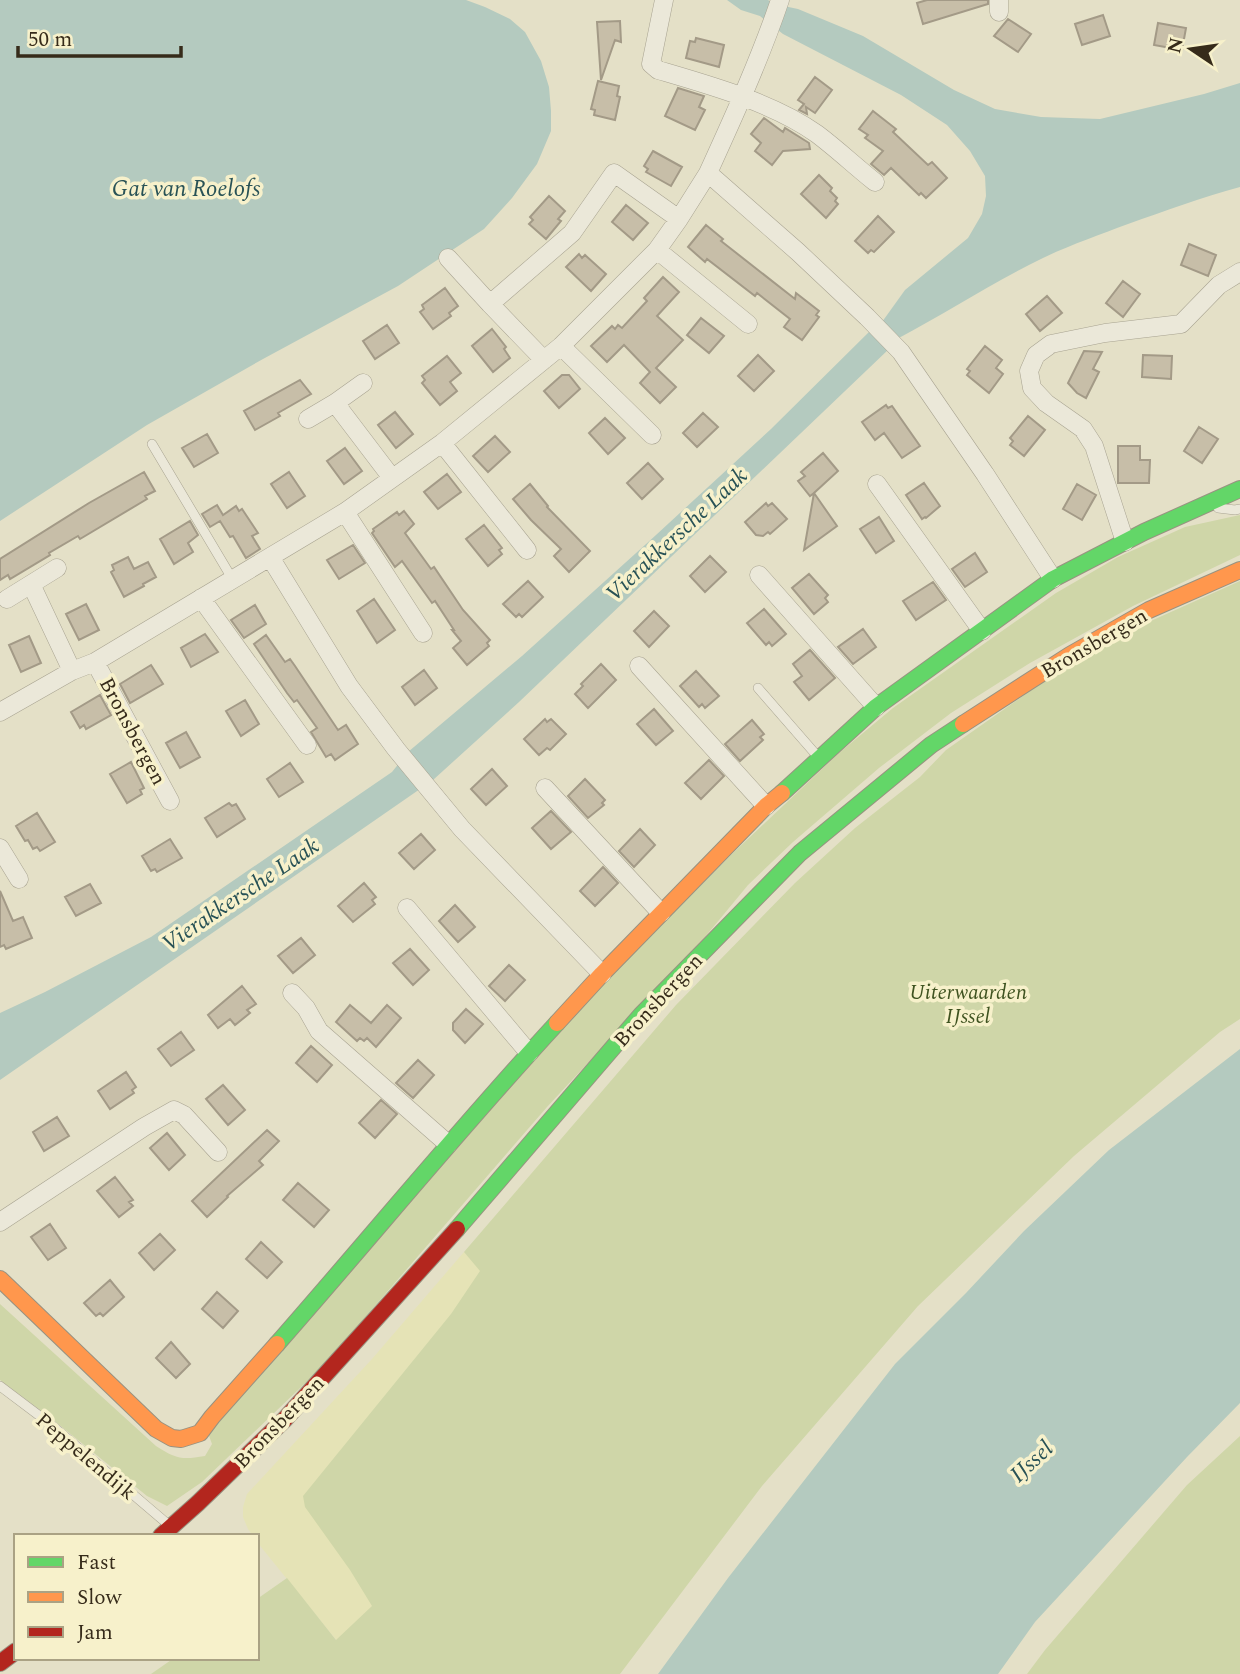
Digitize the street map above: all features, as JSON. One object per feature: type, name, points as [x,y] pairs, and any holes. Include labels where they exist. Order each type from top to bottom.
[{"type":"street","points":[[664,0],[651,64],[658,69],[743,97],[797,122],[817,134],[874,183]]},
{"type":"street","name":"Bronsbergen","points":[[0,712],[72,671],[95,662],[345,512],[442,443],[561,346],[657,250],[679,219],[708,173],[766,43],[780,0]]},
{"type":"street","points":[[490,304],[572,233],[614,173],[679,219]]},
{"type":"street","points":[[708,173],[798,252],[901,352],[1053,579]]},
{"type":"street","points":[[657,250],[748,324]]},
{"type":"street","points":[[448,258],[544,360]]},
{"type":"street","points":[[1125,542],[1094,446],[1083,429],[1046,403],[1032,388],[1029,371],[1036,355],[1051,344],[1105,333],[1181,324],[1219,285],[1240,272]]},
{"type":"street","points":[[561,346],[652,435]]},
{"type":"street","points":[[308,419],[363,383]]},
{"type":"street","points":[[335,403],[392,478]]},
{"type":"street","points":[[442,443],[527,550]]},
{"type":"street","points":[[877,484],[982,631]]},
{"type":"street","points":[[0,1279],[156,1429],[172,1438],[181,1439],[200,1433],[529,1053],[766,806],[795,783],[876,707],[1053,579],[1125,542],[1240,489]]},
{"type":"street","points":[[345,512],[424,634]]},
{"type":"street","points":[[270,557],[349,686],[397,749],[461,829],[602,974]]},
{"type":"street","points":[[8,599],[57,568]]},
{"type":"street","name":"Bronsbergen","points":[[166,1532],[285,1419],[464,1222],[641,1015],[800,853],[931,745],[1070,654],[1149,610],[1240,570]]},
{"type":"street","points":[[759,575],[876,707]]},
{"type":"street","name":"Bronsbergen","points":[[31,584],[72,671]]},
{"type":"street","points":[[201,598],[307,745]]},
{"type":"street","name":"Bronsbergen","points":[[95,662],[170,801]]},
{"type":"street","points":[[639,666],[766,806]]},
{"type":"street","points":[[545,789],[661,913]]},
{"type":"street","points":[[0,848],[19,879]]},
{"type":"street","points":[[407,908],[529,1053]]},
{"type":"street","points":[[292,993],[306,1008],[319,1031],[448,1144]]},
{"type":"street","points":[[0,1222],[174,1110],[184,1115],[218,1152]]},
{"type":"lane","points":[[152,444],[233,580]]},
{"type":"lane","points":[[1205,506],[1240,509]]},
{"type":"lane","points":[[758,688],[820,759]]},
{"type":"lane","name":"Peppelendijk","points":[[0,1386],[49,1423],[166,1532]]},
{"type":"shaded area","points":[[464,1252],[563,1358],[608,1674],[337,1641],[259,1544],[259,1534],[252,1534],[243,1517],[247,1494],[372,1359]]},
{"type":"green space","points":[[1240,515],[1240,555],[1133,606],[1030,663],[951,713],[879,768],[793,842],[748,885],[705,937],[547,1107],[323,1366],[202,1482],[167,1506],[147,1496],[0,1380],[0,1304],[156,1446],[179,1457],[205,1456],[212,1444],[208,1433],[584,1003],[731,855],[839,753],[893,708],[1056,593],[1118,557],[1185,527]]},
{"type":"green space","name":"Uiterwaarden IJssel","points":[[1240,581],[1240,1019],[1220,1032],[1074,1156],[918,1306],[762,1486],[620,1674],[151,1674],[171,1660],[259,1660],[259,1598],[287,1578],[336,1640],[372,1606],[305,1507],[303,1496],[451,1314],[480,1271],[464,1252],[676,1005],[795,883],[855,828],[920,777],[946,750],[1043,682],[1153,620]]},
{"type":"green space","points":[[1240,1436],[1240,1674],[1027,1674],[1187,1485]]},
{"type":"water","name":"Gat van Roelofs","points":[[0,0],[466,0],[510,19],[525,32],[541,61],[549,87],[551,131],[537,164],[512,198],[484,229],[398,286],[147,425],[0,521]]},
{"type":"water","points":[[727,0],[768,0],[774,4],[798,9],[863,36],[954,90],[995,109],[1041,117],[1100,119],[1240,83],[1240,187],[1156,214],[1053,253],[897,339],[882,322],[905,290],[968,238],[982,214],[986,196],[985,176],[970,151],[947,125],[901,95],[783,34],[760,16],[741,10]]},
{"type":"water","name":"Vierakkersche Laak","points":[[872,329],[889,349],[519,702],[433,780],[0,1080],[0,1013],[151,937],[392,772],[408,752],[522,656],[771,429]]},
{"type":"water","name":"IJssel","points":[[1240,1049],[1240,1403],[1035,1622],[998,1674],[658,1674],[728,1578],[895,1364],[1024,1231],[1109,1150]]},
{"type":"building","points":[[927,0],[988,0],[988,4],[923,24],[917,3]]},
{"type":"building","points":[[1103,15],[1110,36],[1082,45],[1075,24]]},
{"type":"building","points":[[1008,19],[1031,34],[1018,52],[994,36]]},
{"type":"building","points":[[620,21],[621,42],[615,40],[601,80],[597,22]]},
{"type":"building","points":[[1158,23],[1186,28],[1182,50],[1154,45]]},
{"type":"building","points":[[696,38],[724,45],[719,67],[686,58],[690,41],[695,42]]},
{"type":"building","points":[[815,77],[832,90],[815,113],[806,107],[807,114],[799,110],[804,104],[798,100]]},
{"type":"building","points":[[598,81],[619,86],[617,96],[620,97],[615,120],[594,115],[595,110],[591,109]]},
{"type":"building","points":[[678,88],[704,96],[699,107],[705,110],[695,130],[665,116]]},
{"type":"building","points":[[873,111],[896,129],[893,132],[928,165],[932,162],[947,178],[926,198],[921,193],[919,195],[891,168],[884,175],[871,164],[883,151],[865,138],[868,135],[859,129]]},
{"type":"building","points":[[764,118],[783,132],[785,128],[809,143],[810,149],[783,151],[772,165],[755,151],[761,143],[751,134]]},
{"type":"building","points":[[653,151],[682,167],[671,186],[646,172],[648,169],[644,166]]},
{"type":"building","points":[[819,175],[832,188],[830,191],[837,198],[835,201],[838,204],[826,218],[801,194]]},
{"type":"building","points":[[549,196],[565,211],[558,219],[561,221],[546,239],[529,224],[533,220],[530,217]]},
{"type":"building","points":[[626,205],[648,223],[633,240],[612,222]]},
{"type":"building","points":[[878,216],[894,232],[874,252],[871,250],[868,253],[855,241]]},
{"type":"building","points":[[706,225],[723,239],[721,241],[795,299],[796,293],[819,311],[816,315],[819,317],[802,340],[784,327],[790,319],[707,259],[705,262],[688,247]]},
{"type":"building","points":[[1189,244],[1216,255],[1208,276],[1181,265]]},
{"type":"building","points":[[579,254],[582,258],[585,255],[606,274],[591,291],[566,267]]},
{"type":"building","points":[[663,277],[679,292],[657,316],[683,340],[656,368],[676,387],[660,403],[640,383],[650,372],[624,345],[607,362],[591,346],[612,326],[615,329],[618,325],[622,328],[647,301],[644,298]]},
{"type":"building","points":[[1123,281],[1140,294],[1123,317],[1106,303]]},
{"type":"building","points":[[445,288],[458,306],[449,313],[451,316],[433,329],[420,312],[424,309],[422,305]]},
{"type":"building","points":[[1047,296],[1062,313],[1040,331],[1026,314]]},
{"type":"building","points":[[701,318],[724,336],[709,353],[687,335]]},
{"type":"building","points":[[387,325],[399,343],[375,359],[363,341]]},
{"type":"building","points":[[492,329],[506,347],[504,349],[510,358],[493,372],[472,346]]},
{"type":"building","points":[[985,346],[1002,360],[996,368],[1003,374],[989,393],[967,375],[970,371],[967,369]]},
{"type":"building","points":[[1084,351],[1102,352],[1093,369],[1099,372],[1086,398],[1068,383]]},
{"type":"building","points":[[758,355],[774,371],[754,391],[738,376]]},
{"type":"building","points":[[1143,355],[1172,356],[1171,379],[1142,377]]},
{"type":"building","points":[[447,356],[461,373],[450,382],[457,391],[440,405],[422,383],[425,380],[422,376]]},
{"type":"building","points":[[562,375],[569,375],[580,389],[559,408],[544,391]]},
{"type":"building","points":[[300,380],[311,394],[255,430],[244,411]]},
{"type":"building","points":[[886,405],[888,408],[892,406],[920,446],[902,458],[884,433],[875,440],[862,422]]},
{"type":"building","points":[[395,412],[413,434],[396,448],[378,425]]},
{"type":"building","points":[[703,413],[718,427],[697,447],[683,433]]},
{"type":"building","points":[[1028,416],[1045,430],[1024,456],[1010,445],[1013,441],[1010,438]]},
{"type":"building","points":[[605,418],[625,438],[608,454],[589,433]]},
{"type":"building","points":[[1199,427],[1218,439],[1202,463],[1184,451]]},
{"type":"building","points":[[207,434],[218,453],[194,467],[182,448]]},
{"type":"building","points":[[495,436],[510,452],[488,472],[473,456]]},
{"type":"building","points":[[1118,446],[1140,446],[1140,460],[1150,460],[1149,483],[1118,483]]},
{"type":"building","points":[[345,448],[362,471],[344,484],[327,461]]},
{"type":"building","points":[[823,453],[838,471],[810,496],[798,481],[805,476],[801,472]]},
{"type":"building","points":[[648,463],[663,479],[642,499],[627,483]]},
{"type":"building","points":[[144,472],[155,491],[145,496],[147,499],[80,539],[78,536],[10,579],[8,575],[0,580],[0,559]]},
{"type":"building","points":[[289,472],[305,496],[287,508],[271,484]]},
{"type":"building","points":[[447,474],[461,492],[438,509],[424,492]]},
{"type":"building","points":[[924,483],[940,506],[922,519],[906,495]]},
{"type":"building","points":[[530,484],[547,507],[590,551],[569,572],[554,556],[561,549],[513,499]]},
{"type":"building","points":[[1077,484],[1096,495],[1082,520],[1063,509]]},
{"type":"building","points":[[814,493],[837,526],[804,550]]},
{"type":"building","points":[[766,503],[768,506],[772,503],[787,519],[770,534],[768,532],[763,536],[756,535],[745,522]]},
{"type":"building","points":[[217,505],[223,515],[236,506],[239,511],[242,509],[258,533],[252,536],[260,549],[246,558],[220,521],[210,527],[202,514]]},
{"type":"building","points":[[404,511],[414,524],[405,533],[431,569],[434,567],[463,610],[490,640],[487,643],[489,646],[467,665],[453,648],[461,641],[435,601],[432,603],[402,561],[395,567],[372,533],[373,529],[397,512],[399,515]]},
{"type":"building","points":[[879,517],[894,541],[876,553],[860,529]]},
{"type":"building","points":[[190,521],[198,535],[188,543],[193,552],[174,564],[160,539]]},
{"type":"building","points":[[484,525],[502,548],[499,550],[502,554],[488,566],[466,539]]},
{"type":"building","points":[[353,545],[365,563],[339,579],[327,560]]},
{"type":"building","points":[[975,553],[987,572],[965,587],[952,569]]},
{"type":"building","points":[[710,556],[726,572],[705,592],[690,576]]},
{"type":"building","points":[[128,557],[134,569],[148,562],[156,577],[124,597],[111,572],[114,570],[112,565]]},
{"type":"building","points":[[809,574],[828,595],[825,598],[828,602],[814,614],[792,588]]},
{"type":"building","points":[[528,581],[543,597],[522,617],[519,614],[516,617],[503,604]]},
{"type":"building","points":[[933,582],[946,600],[916,620],[903,601]]},
{"type":"building","points":[[374,599],[395,630],[377,643],[357,611]]},
{"type":"building","points":[[86,604],[99,630],[79,640],[66,614]]},
{"type":"building","points":[[255,605],[266,624],[244,638],[231,620]]},
{"type":"building","points":[[764,609],[786,634],[772,646],[769,642],[766,645],[747,623]]},
{"type":"building","points":[[654,611],[669,626],[649,647],[634,631]]},
{"type":"building","points":[[863,629],[876,647],[853,664],[838,647]]},
{"type":"building","points":[[205,634],[218,652],[191,667],[181,648]]},
{"type":"building","points":[[266,635],[285,662],[290,659],[338,730],[346,725],[358,744],[335,760],[331,754],[326,757],[311,732],[317,728],[297,700],[294,702],[287,693],[254,644]]},
{"type":"building","points":[[29,636],[41,663],[21,672],[9,645]]},
{"type":"building","points":[[810,650],[835,678],[809,700],[794,682],[802,676],[793,664]]},
{"type":"building","points":[[601,664],[616,680],[588,708],[575,694]]},
{"type":"building","points":[[151,665],[163,684],[130,703],[120,684]]},
{"type":"building","points":[[424,670],[437,688],[415,705],[402,687]]},
{"type":"building","points":[[696,671],[719,696],[705,708],[702,704],[699,707],[680,686]]},
{"type":"building","points":[[100,695],[111,715],[86,729],[84,725],[80,728],[71,712]]},
{"type":"building","points":[[245,700],[259,724],[241,736],[226,711]]},
{"type":"building","points":[[654,709],[673,731],[656,745],[637,724]]},
{"type":"building","points":[[545,719],[547,722],[551,719],[566,734],[550,750],[547,748],[539,755],[524,739]]},
{"type":"building","points":[[752,720],[764,734],[760,737],[763,740],[740,761],[725,744]]},
{"type":"building","points":[[186,732],[200,757],[180,768],[166,743]]},
{"type":"building","points":[[709,760],[724,776],[701,799],[685,783]]},
{"type":"building","points":[[131,762],[144,788],[140,790],[142,794],[127,803],[110,774]]},
{"type":"building","points":[[290,763],[303,782],[279,797],[267,779]]},
{"type":"building","points":[[492,769],[507,786],[486,805],[471,789]]},
{"type":"building","points":[[585,779],[605,800],[602,803],[604,805],[588,818],[568,796]]},
{"type":"building","points":[[229,803],[232,806],[236,804],[245,819],[217,837],[205,818]]},
{"type":"building","points":[[551,811],[571,832],[551,849],[532,828]]},
{"type":"building","points":[[37,813],[55,842],[40,851],[37,847],[33,849],[28,840],[25,841],[16,826]]},
{"type":"building","points":[[640,829],[655,845],[634,867],[619,851]]},
{"type":"building","points":[[421,834],[435,850],[414,869],[399,853]]},
{"type":"building","points":[[170,839],[182,858],[157,872],[155,869],[151,871],[142,856]]},
{"type":"building","points":[[603,867],[618,883],[595,906],[580,891]]},
{"type":"building","points":[[364,883],[376,897],[372,900],[375,904],[353,922],[338,906]]},
{"type":"building","points":[[90,884],[101,903],[76,916],[65,897]]},
{"type":"building","points":[[0,891],[13,921],[23,917],[32,938],[6,949],[4,945],[0,947]]},
{"type":"building","points":[[455,905],[475,927],[458,942],[439,921]]},
{"type":"building","points":[[301,938],[315,955],[293,973],[278,956]]},
{"type":"building","points":[[410,949],[429,970],[413,985],[393,963]]},
{"type":"building","points":[[509,965],[525,980],[505,1001],[489,986]]},
{"type":"building","points":[[242,986],[256,1004],[247,1010],[250,1013],[235,1025],[230,1019],[218,1028],[208,1015]]},
{"type":"building","points":[[350,1005],[371,1023],[387,1005],[401,1018],[376,1047],[367,1038],[357,1041],[336,1022]]},
{"type":"building","points":[[466,1009],[483,1024],[465,1043],[453,1030],[453,1023]]},
{"type":"building","points":[[181,1032],[194,1050],[171,1066],[158,1049]]},
{"type":"building","points":[[311,1046],[332,1065],[317,1082],[296,1063]]},
{"type":"building","points":[[418,1060],[434,1075],[413,1098],[396,1083]]},
{"type":"building","points":[[126,1072],[136,1087],[132,1090],[134,1093],[110,1109],[98,1091]]},
{"type":"building","points":[[223,1085],[245,1110],[228,1125],[206,1099]]},
{"type":"building","points":[[381,1100],[397,1114],[375,1138],[359,1123]]},
{"type":"building","points":[[57,1117],[69,1136],[44,1151],[33,1132]]},
{"type":"building","points":[[267,1130],[279,1141],[259,1161],[263,1165],[207,1217],[192,1201]]},
{"type":"building","points":[[167,1133],[185,1155],[169,1170],[150,1148]]},
{"type":"building","points":[[115,1177],[133,1200],[129,1202],[133,1206],[119,1217],[97,1191]]},
{"type":"building","points":[[298,1183],[329,1210],[314,1227],[283,1200]]},
{"type":"building","points":[[50,1224],[66,1248],[48,1260],[31,1237]]},
{"type":"building","points":[[160,1234],[175,1250],[154,1270],[139,1253]]},
{"type":"building","points":[[261,1242],[282,1262],[267,1278],[246,1259]]},
{"type":"building","points":[[110,1280],[124,1297],[103,1316],[100,1313],[96,1316],[84,1303]]},
{"type":"building","points":[[217,1292],[238,1311],[223,1328],[202,1309]]},
{"type":"building","points":[[171,1342],[190,1364],[176,1378],[156,1358]]},
{"type":"traffic: fast","points":[[782,793],[876,707],[1053,579],[1144,532],[1240,489]]},
{"type":"traffic: fast","points":[[457,1229],[641,1015],[800,853],[931,745],[963,724]]},
{"type":"traffic: fast","points":[[277,1344],[557,1023]]},
{"type":"traffic: slow","points":[[963,724],[1070,655],[1149,610],[1240,570]]},
{"type":"traffic: slow","points":[[557,1023],[766,806],[782,793]]},
{"type":"traffic: slow","points":[[0,1279],[156,1429],[172,1438],[181,1439],[200,1433],[277,1344]]},
{"type":"traffic: jam","points":[[163,1534],[285,1419],[457,1229]]},
{"type":"traffic: jam","points":[[0,1663],[14,1652]]}]
